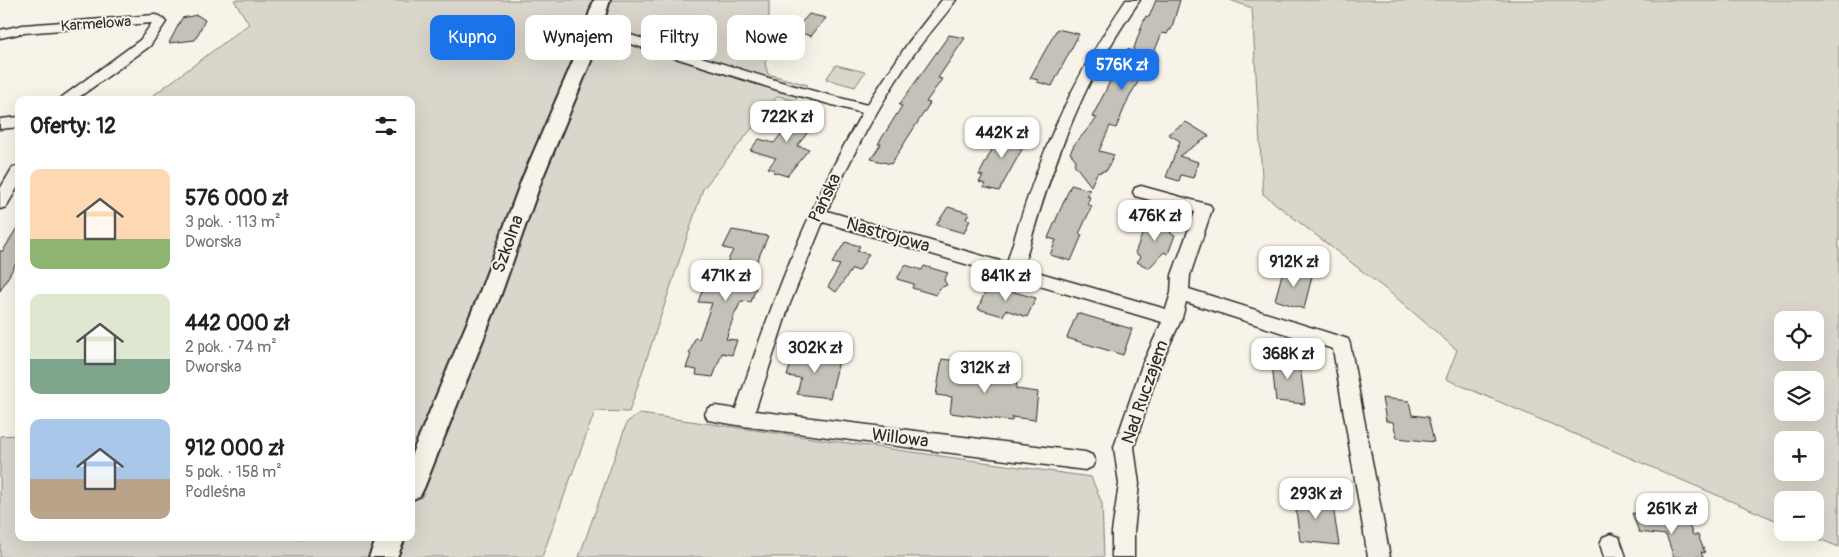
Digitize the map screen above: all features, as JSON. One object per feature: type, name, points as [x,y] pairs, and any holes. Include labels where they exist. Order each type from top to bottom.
[{"type":"street","name":"Szkolna","points":[[597,15],[602,0]]},
{"type":"street","name":"Pańska","points":[[743,418],[782,298],[836,173],[871,111],[910,50],[949,0]]},
{"type":"street","points":[[1013,271],[1038,185],[1067,110],[1097,54],[1133,0]]},
{"type":"street","name":"Karmelowa","points":[[0,34],[23,29],[155,19],[159,22],[145,43],[70,96]]},
{"type":"street","points":[[631,40],[774,84],[871,111]]},
{"type":"street","name":"Szkolna","points":[[415,478],[492,290],[532,179],[583,60]]},
{"type":"street","points":[[0,124],[15,122]]},
{"type":"street","points":[[0,172],[15,170]]},
{"type":"street","points":[[0,203],[15,177]]},
{"type":"street","name":"Nad Ruczajem","points":[[1123,557],[1123,532],[1129,484],[1124,447],[1167,316],[1180,293],[1181,275],[1204,209],[1140,192]]},
{"type":"street","name":"Nastrojowa","points":[[817,214],[1167,316]]},
{"type":"street","points":[[1180,293],[1341,344],[1379,557]]},
{"type":"street","name":"Willowa","points":[[715,414],[1085,461]]},
{"type":"street","points":[[383,557],[390,541]]},
{"type":"shaded area","points":[[234,0],[769,0],[769,15],[727,15],[727,60],[766,60],[765,64],[768,74],[808,85],[795,101],[778,96],[703,189],[629,412],[595,411],[542,557],[0,557],[0,436],[15,435],[15,541],[415,541],[415,96],[152,96],[249,24]]},
{"type":"shaded area","points":[[1230,0],[1839,0],[1839,547],[1824,541],[1824,491],[1774,491],[1774,520],[1446,379],[1457,350],[1393,295],[1263,194],[1252,8]]},
{"type":"shaded area","points":[[836,65],[865,72],[855,87],[826,79]]},
{"type":"shaded area","points":[[640,414],[1091,477],[1102,503],[1104,557],[579,557],[627,422]]},
{"type":"building","points":[[1156,0],[1180,0],[1171,30],[1167,34],[1162,33],[1146,72],[1144,72],[1129,97],[1116,128],[1110,126],[1099,151],[1114,155],[1107,170],[1097,173],[1091,186],[1074,164],[1076,160],[1070,153],[1074,145],[1097,118],[1092,117],[1110,81],[1113,81],[1127,49],[1133,51],[1146,16],[1149,17]]},
{"type":"building","points":[[809,14],[826,18],[811,36],[805,34],[805,19]]},
{"type":"building","points":[[197,15],[205,20],[195,40],[169,43],[182,18]]},
{"type":"building","points":[[1057,29],[1079,34],[1052,86],[1030,78]]},
{"type":"building","points":[[949,35],[965,38],[938,78],[942,79],[926,102],[930,103],[891,164],[871,159],[881,144],[878,144],[902,106],[899,105]]},
{"type":"building","points":[[791,107],[799,114],[811,118],[808,120],[816,122],[797,146],[809,149],[787,176],[773,172],[775,170],[768,168],[776,158],[750,150],[759,139],[774,143],[788,125],[776,113]]},
{"type":"building","points":[[1186,122],[1209,136],[1179,156],[1198,162],[1193,178],[1181,175],[1179,181],[1166,177],[1180,141],[1168,134]]},
{"type":"building","points":[[1003,128],[1027,134],[1025,140],[1027,140],[999,191],[983,187],[985,184],[979,182],[983,176],[979,175]]},
{"type":"building","points":[[1071,185],[1090,190],[1087,196],[1090,197],[1087,204],[1092,206],[1079,234],[1082,235],[1071,261],[1050,255],[1056,240],[1048,238]]},
{"type":"building","points":[[948,207],[969,213],[966,219],[970,220],[964,233],[936,225]]},
{"type":"building","points":[[1149,217],[1173,224],[1170,233],[1175,235],[1168,254],[1164,252],[1149,268],[1137,262],[1141,257],[1135,253]]},
{"type":"building","points":[[732,230],[768,236],[746,286],[756,287],[751,302],[741,301],[736,310],[726,339],[737,340],[732,355],[722,353],[713,377],[696,375],[697,370],[686,368],[691,354],[689,354],[695,338],[699,339],[712,303],[698,302],[706,281],[717,283],[733,250],[723,248]]},
{"type":"building","points":[[15,231],[15,265],[0,291],[0,251],[3,251]]},
{"type":"building","points":[[845,242],[860,246],[857,251],[869,254],[859,271],[852,269],[836,292],[828,287],[840,265],[832,263]]},
{"type":"building","points":[[905,265],[922,270],[924,266],[948,273],[944,280],[947,285],[940,288],[936,295],[912,288],[914,284],[897,279]]},
{"type":"building","points":[[1284,267],[1312,276],[1304,309],[1275,300]]},
{"type":"building","points":[[988,285],[1036,298],[1027,317],[1006,310],[1003,316],[978,309]]},
{"type":"building","points":[[1077,313],[1132,329],[1123,355],[1067,338]]},
{"type":"building","points":[[809,353],[840,357],[830,398],[797,394],[801,378],[787,376],[792,360],[797,361],[799,354]]},
{"type":"building","points":[[1271,355],[1299,358],[1305,404],[1276,401]]},
{"type":"building","points":[[942,359],[964,362],[962,373],[1017,379],[1016,389],[1038,392],[1035,420],[1012,417],[1012,421],[950,413],[952,397],[936,395]]},
{"type":"building","points":[[1382,398],[1409,401],[1412,415],[1428,417],[1434,442],[1397,438],[1393,422],[1386,421]]},
{"type":"building","points":[[1294,495],[1332,500],[1339,545],[1300,541]]},
{"type":"building","points":[[1632,513],[1661,517],[1662,520],[1688,523],[1693,535],[1698,535],[1705,553],[1701,552],[1703,557],[1674,557],[1666,535],[1639,532]]}]
